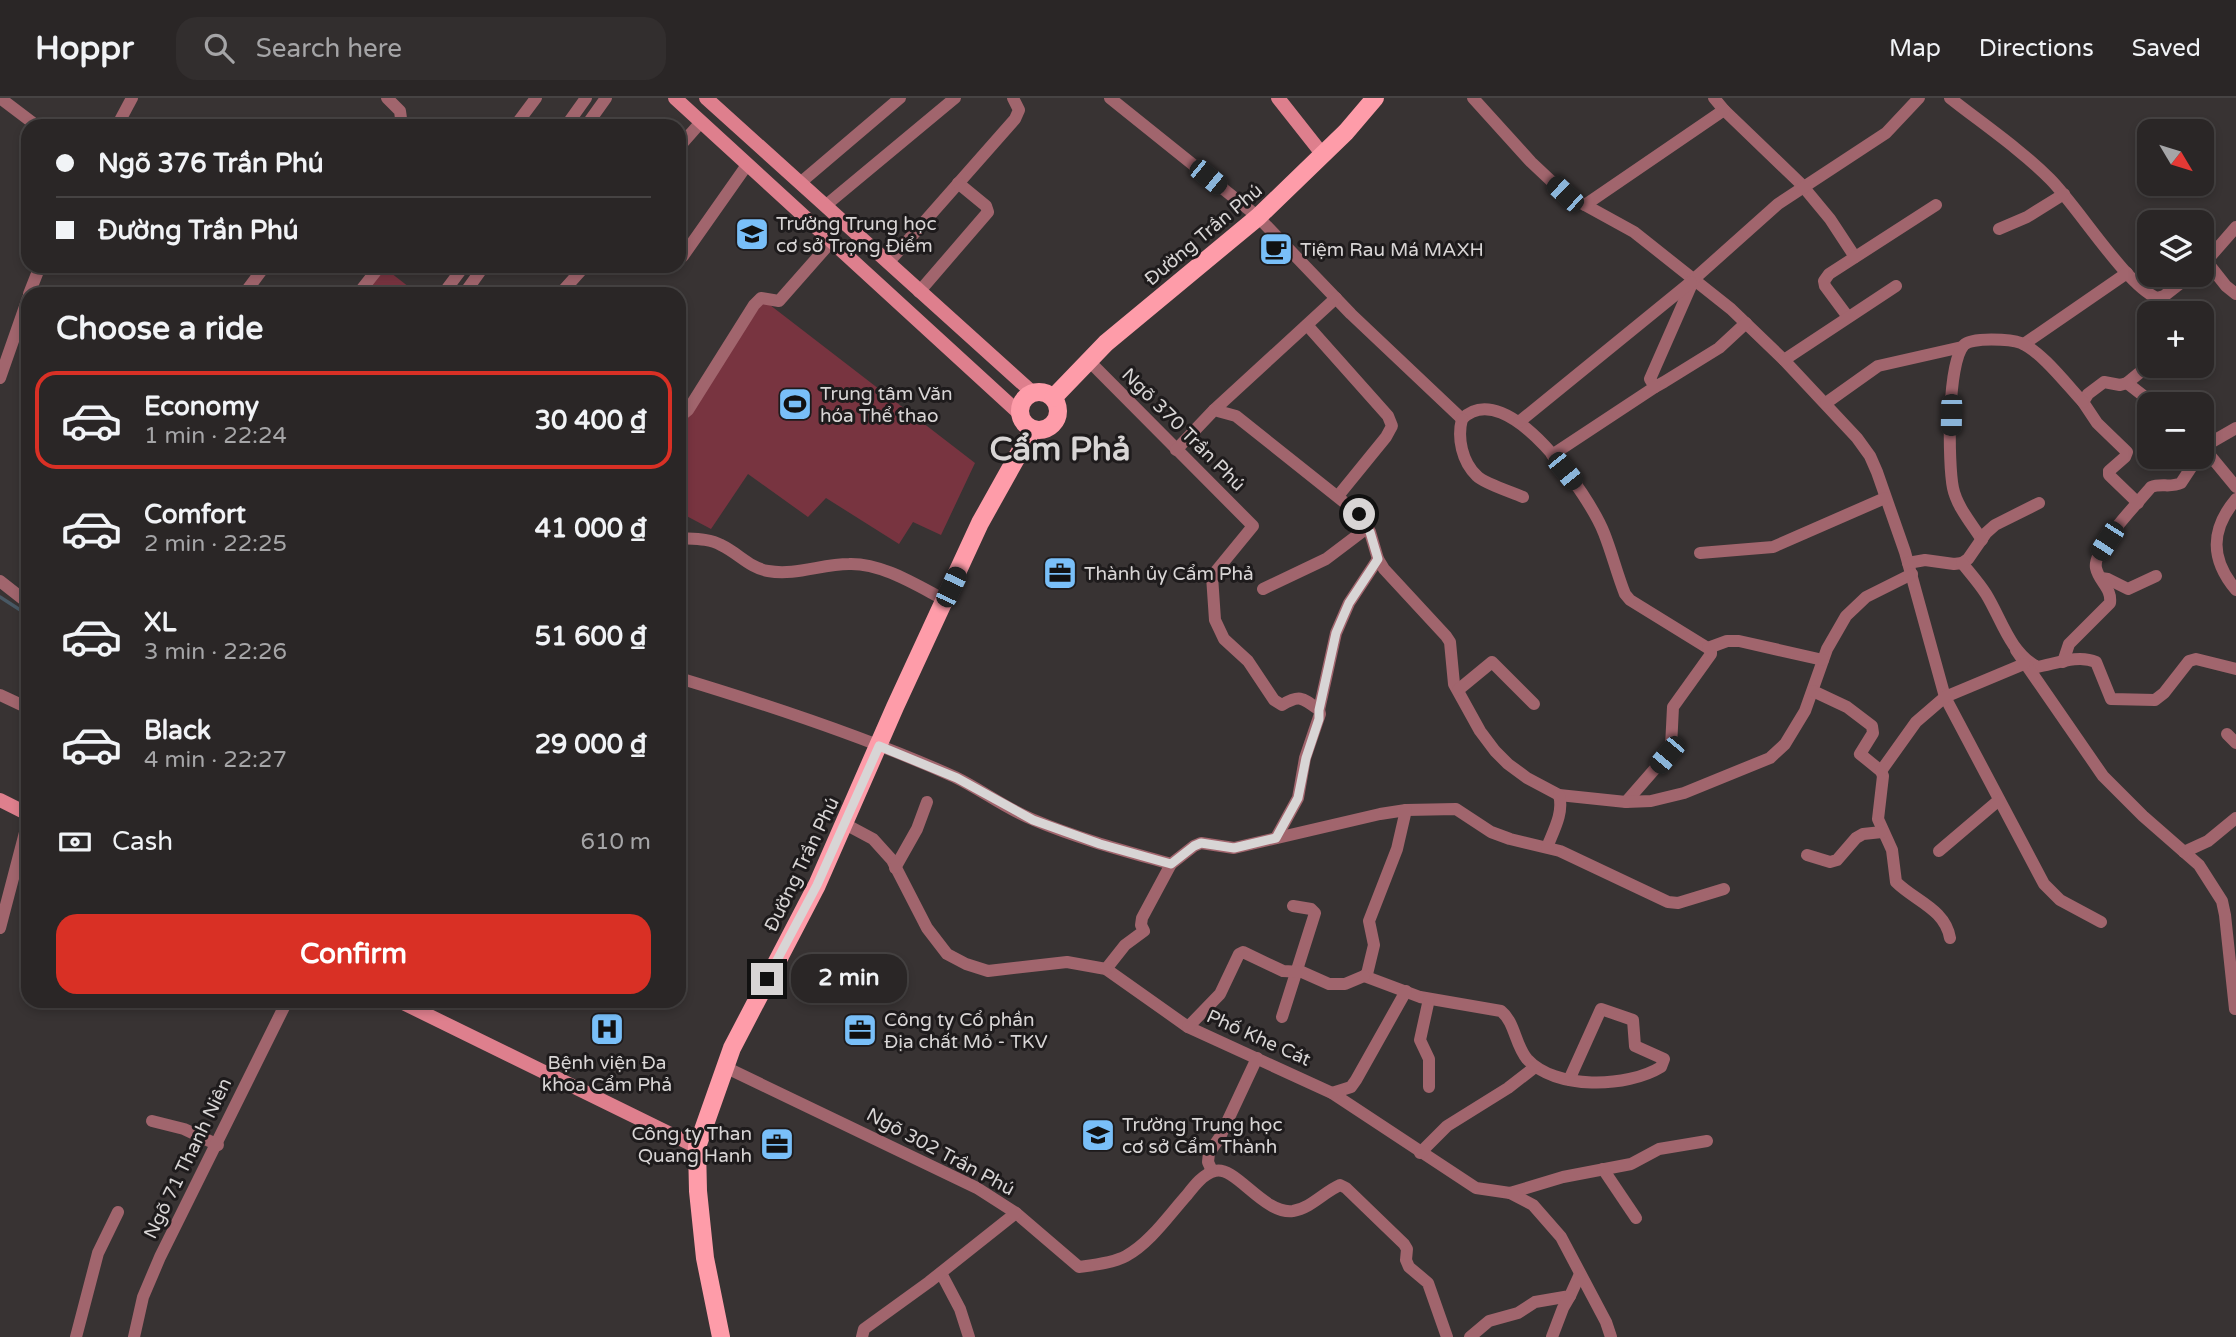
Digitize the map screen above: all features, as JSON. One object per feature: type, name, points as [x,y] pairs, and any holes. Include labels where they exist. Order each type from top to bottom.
[{"type":"main road","name":"Đường Trần Phú","points":[[1054,398],[1106,343],[1258,216],[1323,155],[1375,98]]},
{"type":"main road","points":[[1032,393],[1045,393],[1054,398],[1059,412],[1053,425],[1048,429],[1032,430],[1025,425],[1019,413],[1022,401],[1032,393]]},
{"type":"main road","name":"Đường Trần Phú","points":[[721,1337],[705,1258],[698,1191],[697,1147],[732,1048],[817,885],[980,523],[1032,430]]},
{"type":"street","points":[[121,119],[132,98]]},
{"type":"street","points":[[520,119],[536,98]]},
{"type":"street","points":[[571,119],[586,98]]},
{"type":"street","points":[[591,119],[606,98]]},
{"type":"street","points":[[675,98],[1019,413]]},
{"type":"street","points":[[706,98],[1032,393]]},
{"type":"street","points":[[800,183],[900,98]]},
{"type":"street","points":[[825,206],[955,98]]},
{"type":"street","points":[[888,263],[1019,113],[1013,98]]},
{"type":"street","points":[[1110,98],[1258,216],[1336,298],[1462,419]]},
{"type":"street","points":[[1278,98],[1323,155]]},
{"type":"street","points":[[1473,98],[1531,162],[1565,194],[1634,232],[1746,323],[1857,438],[1870,456],[1910,568],[1945,697],[2044,884],[2060,900],[2101,922]]},
{"type":"street","points":[[1714,98],[1803,187],[1830,219],[1855,257]]},
{"type":"street","points":[[1519,422],[1694,279],[1778,204],[1886,133],[1919,98]]},
{"type":"street","points":[[1950,98],[2048,177],[2137,283]]},
{"type":"street","points":[[0,99],[27,119]]},
{"type":"street","points":[[394,100],[402,119]]},
{"type":"street","points":[[1585,205],[1724,110]]},
{"type":"street","points":[[686,139],[701,122]]},
{"type":"street","points":[[686,253],[747,165]]},
{"type":"street","points":[[774,189],[787,172]]},
{"type":"street","points":[[905,310],[988,212],[986,206],[958,183]]},
{"type":"street","points":[[1999,229],[2027,217],[2064,194]]},
{"type":"street","points":[[1848,317],[1824,281],[1829,274],[1936,205]]},
{"type":"street","points":[[2214,254],[2235,232]]},
{"type":"street","points":[[686,412],[754,305],[761,298],[779,301],[831,242]]},
{"type":"street","points":[[364,287],[374,273]]},
{"type":"street","points":[[566,287],[579,273]]},
{"type":"street","points":[[2024,344],[2127,273]]},
{"type":"street","points":[[2214,274],[2236,294]]},
{"type":"street","points":[[1656,387],[1650,379],[1694,279]]},
{"type":"street","points":[[1784,360],[1896,286]]},
{"type":"street","points":[[2142,287],[2157,298],[2176,287]]},
{"type":"street","points":[[1176,450],[1214,410],[1336,298]]},
{"type":"street","points":[[0,377],[21,318]]},
{"type":"street","points":[[1552,455],[1719,348],[1746,323]]},
{"type":"street","points":[[1307,325],[1388,416],[1392,426],[1338,496]]},
{"type":"street","points":[[1826,403],[1878,366],[1994,339],[2024,344],[2084,402],[2097,423],[2127,452],[2109,471],[2109,475],[2138,503]]},
{"type":"street","points":[[1969,344],[1955,366],[1952,390],[1951,474],[1958,503],[1982,540]]},
{"type":"street","name":"Ngõ 370 Trần Phú","points":[[1089,361],[1252,525],[1250,532],[1212,576],[1215,620],[1224,639],[1248,661],[1278,703],[1282,705],[1296,697],[1302,698],[1319,710]]},
{"type":"street","points":[[2084,402],[2088,394],[2104,382],[2120,385],[2137,375]]},
{"type":"street","points":[[2127,383],[2139,392]]},
{"type":"street","points":[[1523,497],[1476,476],[1461,447],[1459,433],[1462,419],[1477,408],[1489,409],[1519,422],[1552,455],[1578,487],[1604,532],[1625,594],[1667,625],[1708,648],[1711,654],[1676,698],[1671,747],[1667,755],[1626,802]]},
{"type":"street","points":[[1214,410],[1236,415],[1359,514],[1384,569],[1450,642],[1453,678],[1480,731],[1495,751],[1527,778],[1559,795],[1626,802],[1651,801],[1685,793],[1770,758],[1785,744],[1805,711],[1833,635],[1856,606],[1924,560],[1962,563],[1994,525],[2039,503]]},
{"type":"street","points":[[2214,442],[2236,428]]},
{"type":"street","points":[[2214,463],[2236,486]]},
{"type":"street","points":[[2063,662],[2069,644],[2110,603],[2110,593],[2095,565],[2097,556],[2151,487],[2159,484],[2181,484],[2190,469]]},
{"type":"street","points":[[1700,553],[1773,547],[1885,498]]},
{"type":"street","points":[[2236,499],[2227,509],[2218,527],[2216,550],[2221,570],[2236,590]]},
{"type":"street","points":[[1263,589],[1326,559],[1367,528]]},
{"type":"street","points":[[686,539],[713,541],[751,565],[768,571],[862,565],[910,583],[944,600]]},
{"type":"street","points":[[1276,838],[1298,798],[1306,758],[1319,719],[1336,633],[1349,603],[1378,559]]},
{"type":"street","points":[[1962,563],[1987,596],[2024,664],[2103,776],[2143,816],[2199,865],[2222,901],[2235,1009]]},
{"type":"street","points":[[2101,578],[2128,589],[2156,576]]},
{"type":"street","points":[[0,581],[21,596]]},
{"type":"street","points":[[1708,648],[1727,641],[1739,641],[1823,660]]},
{"type":"street","points":[[2016,650],[2037,667],[2085,659],[2096,662],[2109,697],[2138,701],[2155,700],[2164,693],[2189,661],[2196,659],[2236,669]]},
{"type":"street","points":[[1458,690],[1492,662],[1534,704]]},
{"type":"street","points":[[1881,771],[1916,722],[1945,697],[2024,664]]},
{"type":"street","points":[[686,680],[879,746],[957,778],[1033,820],[1100,844],[1171,864]]},
{"type":"street","points":[[1814,691],[1847,707],[1872,726],[1873,733],[1860,754],[1881,771],[1883,776],[1878,819],[1892,850],[1896,882],[1948,925],[1950,938]]},
{"type":"street","points":[[0,695],[21,705]]},
{"type":"street","points":[[1547,847],[1559,818],[1559,795]]},
{"type":"street","points":[[0,800],[21,810]]},
{"type":"street","points":[[1939,851],[1999,800]]},
{"type":"street","points":[[895,869],[917,829],[927,802]]},
{"type":"street","points":[[1106,969],[1125,945],[1144,931],[1142,919],[1171,864],[1194,846],[1201,843],[1234,848],[1406,810],[1456,809],[1491,832],[1547,847],[1668,902],[1678,903],[1724,889]]},
{"type":"street","points":[[1188,1027],[1220,994],[1239,954],[1243,952],[1283,971],[1307,974],[1329,984],[1345,984],[1367,974],[1374,945],[1369,921],[1397,849],[1406,810]]},
{"type":"street","points":[[2185,852],[2235,823]]},
{"type":"street","name":"Phố Khe Cát","points":[[845,824],[873,839],[892,860],[927,928],[947,954],[988,971],[1067,962],[1106,969],[1188,1027],[1332,1093],[1476,1188],[1510,1194],[1539,1184],[1631,1164],[1659,1149],[1707,1141]]},
{"type":"street","points":[[1807,855],[1830,862],[1837,860],[1856,838],[1863,834],[1882,832]]},
{"type":"street","points":[[0,928],[21,848]]},
{"type":"street","points":[[1283,1017],[1315,913],[1311,909],[1293,906]]},
{"type":"street","points":[[1364,976],[1429,999],[1482,1007],[1504,1014],[1525,1057],[1548,1076],[1569,1080],[1629,1080],[1661,1067],[1664,1059],[1635,1046],[1632,1035],[1633,1020],[1601,1009],[1569,1080]]},
{"type":"street","points":[[1332,1093],[1350,1087],[1356,1080],[1406,991]]},
{"type":"street","points":[[1429,999],[1420,1040],[1429,1059],[1429,1087]]},
{"type":"street","name":"Ngõ 71 Thanh Niên","points":[[134,1337],[143,1297],[160,1256],[218,1145],[284,1008]]},
{"type":"street","points":[[413,1008],[697,1147]]},
{"type":"street","points":[[1257,1058],[1220,1137],[1209,1153],[1208,1162],[1212,1171],[1221,1170],[1229,1174],[1256,1196],[1290,1212],[1302,1209],[1340,1185],[1346,1188],[1405,1244],[1409,1267],[1428,1283],[1447,1337]]},
{"type":"street","points":[[1420,1153],[1447,1126],[1535,1067]]},
{"type":"street","name":"Ngõ 302 Trần Phú","points":[[727,1068],[977,1188],[1016,1213],[1079,1266],[1125,1257],[1140,1247],[1198,1182],[1212,1171]]},
{"type":"street","points":[[152,1121],[184,1129],[218,1145]]},
{"type":"street","points":[[1604,1169],[1636,1218]]},
{"type":"street","points":[[1534,1205],[1533,1195],[1539,1184]]},
{"type":"street","points":[[1510,1194],[1534,1205],[1562,1237],[1606,1322],[1611,1337]]},
{"type":"street","points":[[76,1337],[99,1253],[118,1212]]},
{"type":"street","points":[[862,1337],[864,1329],[941,1273],[1016,1213]]},
{"type":"street","points":[[941,1273],[960,1309],[969,1337]]},
{"type":"street","points":[[1552,1337],[1580,1274]]},
{"type":"street","points":[[1470,1337],[1489,1321],[1518,1312],[1535,1302],[1570,1296]]},
{"type":"shaded area","points":[[377,273],[391,273],[409,287],[366,287]]},
{"type":"shaded area","name":"Trung tâm Văn hóa Thể thao","points":[[764,303],[770,305],[975,463],[941,535],[913,522],[899,544],[826,498],[808,517],[748,474],[711,529],[686,516],[686,415],[758,306]]},
{"type":"waterway","points":[[0,597],[21,610]]},
{"type":"place","name":"Trường Trung học cơ sở Trọng Điểm","points":[[752,234]]},
{"type":"place","name":"Tiệm Rau Má MAXH","points":[[1276,249]]},
{"type":"place","name":"Trung tâm Văn hóa Thể thao","points":[[795,404]]},
{"type":"place","name":"Thành ủy Cẩm Phả","points":[[1060,573]]},
{"type":"place","name":"Bệnh viện Đa khoa Cẩm Phả","points":[[607,1029]]},
{"type":"place","name":"Công ty Cổ phần Địa chất Mỏ - TKV","points":[[860,1030]]},
{"type":"place","name":"Trường Trung học cơ sở Cẩm Thành","points":[[1098,1135]]},
{"type":"place","name":"Công ty Than Quang Hanh","points":[[777,1144]]},
{"type":"district","name":"Cẩm Phả","points":[[1060,448]]},
{"type":"route","points":[[767,979],[817,885],[879,746],[957,778],[1033,820],[1100,844],[1171,864],[1201,843],[1234,848],[1276,838],[1298,798],[1303,768],[1319,719],[1336,633],[1349,603],[1378,559],[1370,532],[1359,514]]}]
